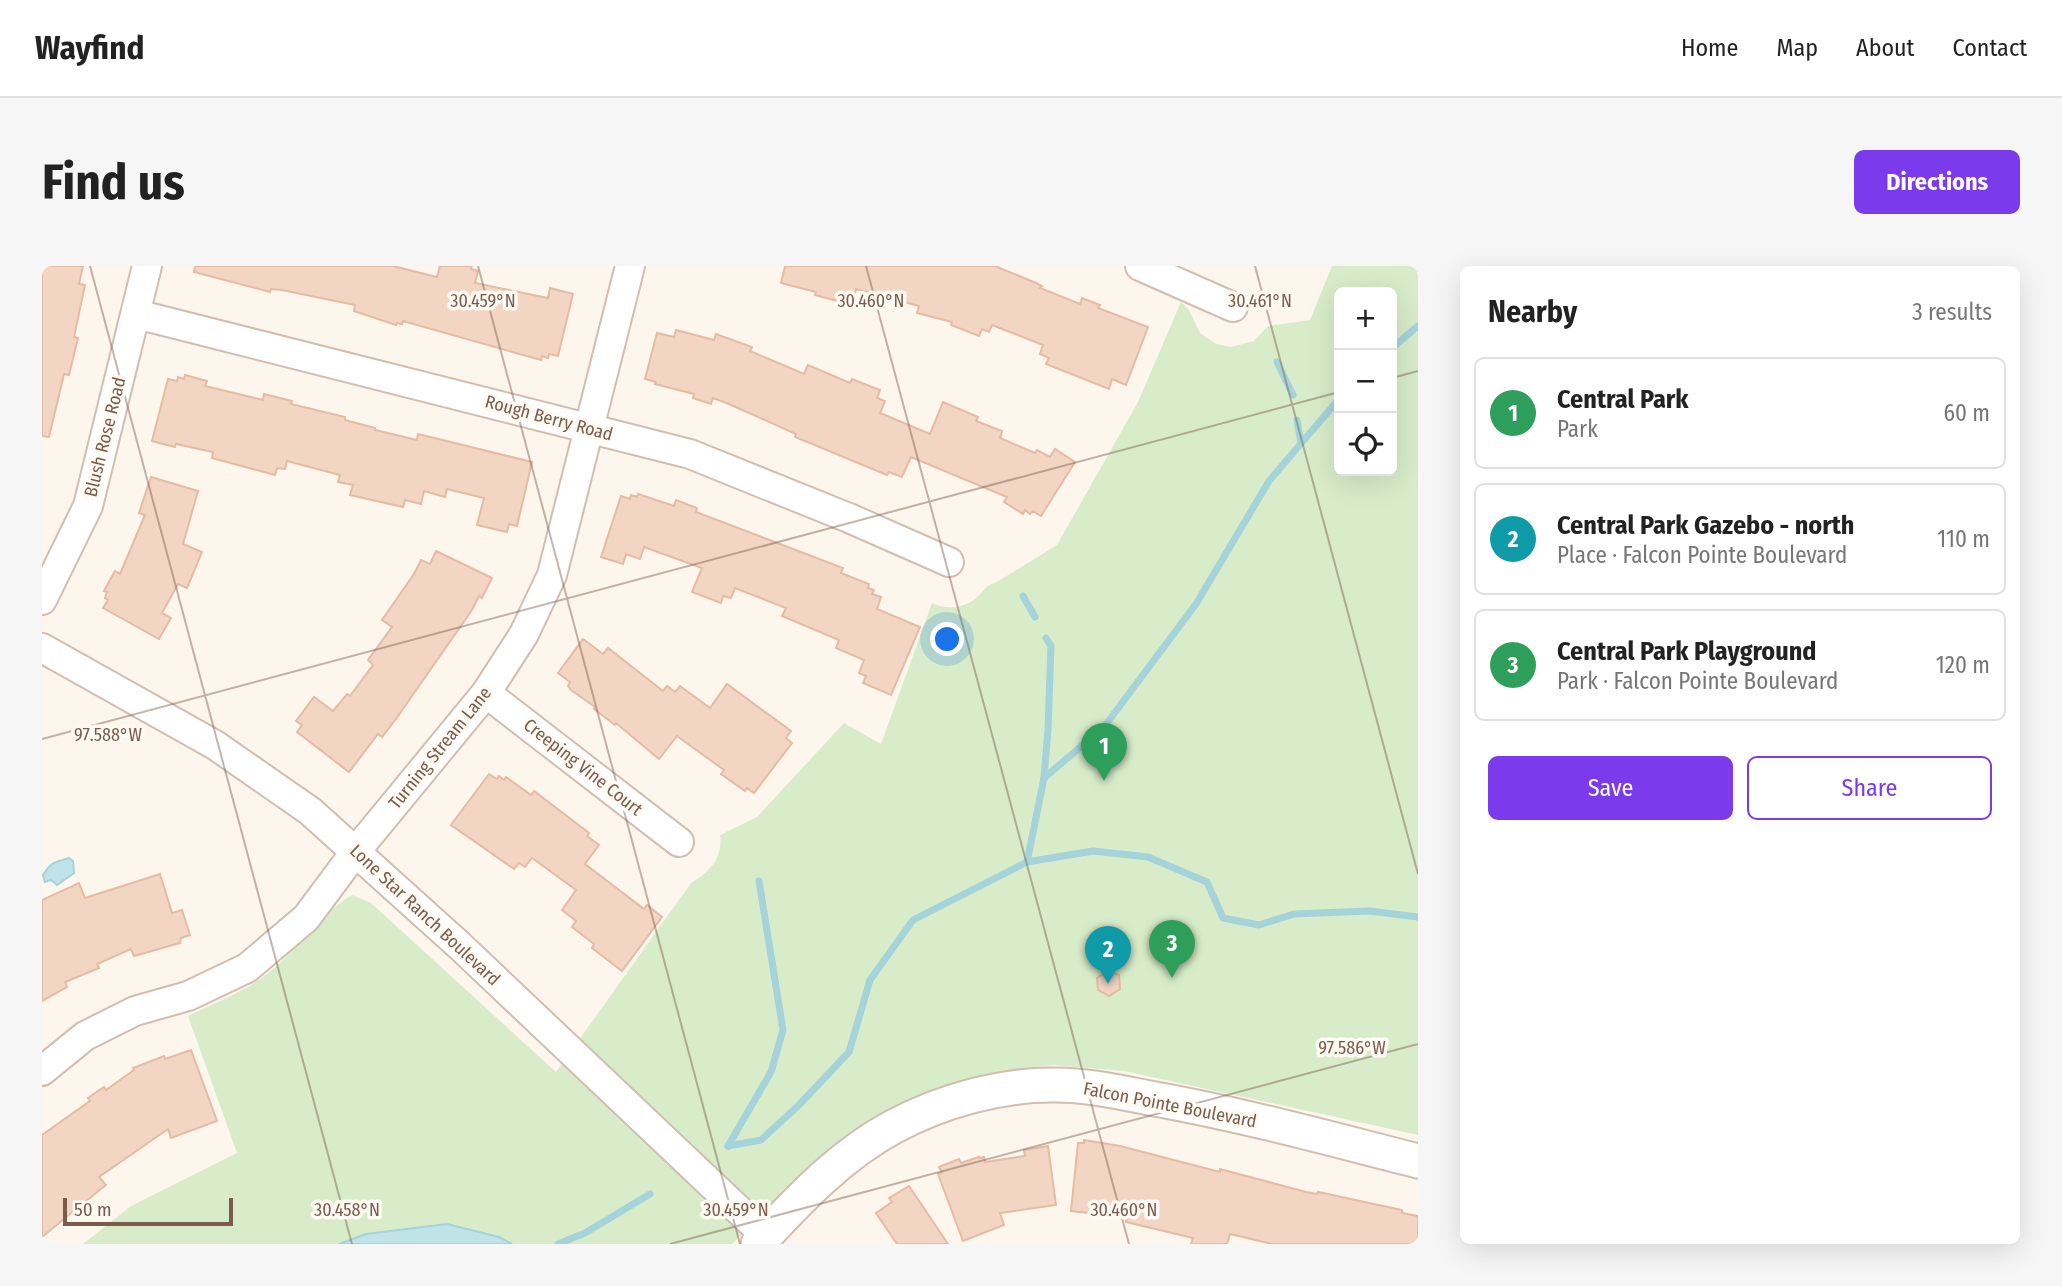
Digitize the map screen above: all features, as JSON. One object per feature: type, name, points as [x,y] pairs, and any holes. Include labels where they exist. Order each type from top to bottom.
[{"type":"street","name":"Blush Rose Road","points":[[42,600],[88,506],[147,266]]},
{"type":"street","name":"Turning Stream Lane","points":[[42,1071],[85,1036],[135,1011],[188,996],[247,968],[306,918],[356,851],[486,693],[524,634],[552,575],[630,266]]},
{"type":"street","points":[[1140,266],[1233,307]]},
{"type":"street","name":"Rough Berry Road","points":[[136,314],[690,454],[949,562]]},
{"type":"street","name":"Lone Star Ranch Boulevard","points":[[42,648],[215,745],[310,811],[460,946],[762,1240]]},
{"type":"street","name":"Creeping Vine Court","points":[[486,693],[679,842]]},
{"type":"street","name":"Falcon Pointe Boulevard","points":[[762,1240],[793,1205],[843,1160],[893,1127],[981,1094],[1018,1087],[1056,1085],[1124,1093],[1198,1107],[1418,1161]]},
{"type":"green space","points":[[1332,266],[1418,266],[1418,1135],[1124,1071],[1054,1065],[983,1076],[915,1098],[861,1131],[812,1166],[732,1244],[83,1244],[131,1206],[237,1153],[188,1016],[264,976],[321,920],[352,895],[371,903],[556,1072],[691,883],[714,863],[719,851],[720,835],[757,817],[844,723],[881,744],[932,603],[952,607],[967,604],[988,586],[1057,545],[1138,402],[1181,302],[1189,310],[1200,333],[1216,344],[1231,347],[1254,341],[1268,326],[1310,320]]},
{"type":"water","points":[[69,858],[73,861],[74,873],[57,885],[51,880],[45,882],[43,875],[49,867]]},
{"type":"water","points":[[447,1224],[499,1237],[512,1244],[339,1244],[366,1234]]},
{"type":"building","points":[[42,266],[83,266],[79,284],[85,285],[74,337],[78,338],[69,375],[64,374],[49,437],[42,436]]},
{"type":"building","points":[[195,266],[393,266],[437,277],[440,266],[472,266],[471,269],[478,271],[475,283],[548,298],[550,288],[573,294],[558,356],[549,354],[548,358],[542,356],[541,360],[403,321],[402,324],[396,325],[354,311],[355,305],[282,290],[271,289],[270,292],[194,272]]},
{"type":"building","points":[[785,266],[995,266],[1080,304],[1082,298],[1100,305],[1098,308],[1148,327],[1126,385],[1112,379],[1109,389],[1046,364],[1049,358],[1040,354],[1043,345],[992,325],[989,332],[982,329],[979,336],[951,325],[952,322],[917,313],[919,306],[856,289],[854,297],[847,295],[845,303],[815,295],[816,292],[781,283]]},
{"type":"building","points":[[676,330],[714,340],[716,334],[752,347],[750,351],[804,374],[808,365],[850,383],[852,379],[880,390],[877,398],[885,401],[880,413],[930,434],[943,402],[978,417],[976,421],[1002,431],[1000,438],[1050,457],[1055,449],[1075,462],[1041,516],[1025,510],[1023,514],[1004,502],[1007,497],[911,457],[902,477],[889,472],[887,475],[795,437],[796,434],[729,404],[713,398],[711,404],[693,398],[694,394],[645,379],[657,333],[674,337]]},
{"type":"building","points":[[185,375],[207,381],[205,386],[263,400],[264,394],[292,401],[291,404],[345,417],[345,420],[375,430],[417,440],[418,434],[532,462],[517,526],[509,524],[507,532],[477,525],[484,498],[447,489],[445,497],[424,491],[421,504],[405,500],[403,507],[350,495],[353,485],[338,482],[340,475],[287,461],[285,469],[277,468],[275,475],[212,458],[213,452],[152,441],[168,379],[177,381],[178,377],[184,379]]},
{"type":"building","points":[[151,477],[198,491],[183,544],[202,552],[187,588],[178,584],[162,613],[171,618],[159,639],[103,608],[108,600],[105,598],[107,592],[104,591],[115,571],[120,574],[145,515],[139,513]]},
{"type":"building","points":[[638,494],[674,506],[676,500],[697,508],[696,512],[843,568],[841,573],[869,584],[868,588],[874,590],[872,594],[881,597],[877,609],[920,627],[891,695],[863,683],[866,676],[859,673],[864,660],[836,648],[839,640],[782,616],[786,608],[735,588],[731,598],[723,596],[721,603],[692,592],[702,568],[644,547],[640,559],[626,554],[623,564],[601,557],[621,496],[630,499],[631,495],[637,497]]},
{"type":"building","points":[[436,551],[492,578],[482,598],[479,596],[396,719],[382,737],[378,734],[349,772],[297,732],[302,725],[296,721],[314,697],[333,711],[347,694],[350,696],[373,665],[368,660],[392,627],[382,620],[421,560],[430,564]]},
{"type":"building","points":[[583,639],[603,654],[608,648],[663,691],[667,686],[675,692],[680,686],[710,708],[727,684],[791,731],[786,738],[792,743],[754,793],[747,788],[745,791],[721,774],[724,770],[677,736],[659,759],[571,690],[568,686],[570,682],[558,673]]},
{"type":"building","points":[[489,774],[497,779],[499,776],[504,780],[506,777],[531,795],[534,791],[589,833],[587,836],[599,845],[585,864],[644,909],[647,905],[662,917],[622,971],[592,948],[594,944],[572,927],[576,921],[562,910],[576,890],[532,858],[525,867],[519,863],[514,869],[451,825]]},
{"type":"building","points":[[160,874],[172,913],[182,910],[190,935],[181,938],[180,943],[134,956],[131,949],[97,964],[99,968],[65,982],[67,987],[42,1001],[42,900],[79,883],[85,898]]},
{"type":"building","points":[[1108,971],[1119,975],[1120,989],[1109,996],[1098,990],[1097,978]]},
{"type":"building","points":[[191,1050],[217,1121],[171,1138],[168,1129],[99,1177],[106,1185],[42,1237],[42,1135],[90,1101],[88,1098],[104,1087],[106,1090],[134,1070],[133,1068],[164,1056],[165,1059]]},
{"type":"building","points":[[1084,1140],[1120,1146],[1220,1172],[1220,1169],[1306,1192],[1318,1192],[1402,1210],[1402,1213],[1418,1216],[1418,1244],[1272,1244],[1230,1234],[1227,1244],[1191,1244],[1193,1238],[1126,1222],[1127,1217],[1071,1211],[1078,1143],[1084,1143]]},
{"type":"building","points":[[1048,1146],[1056,1205],[1000,1213],[1004,1225],[963,1241],[938,1174],[942,1172],[939,1167],[959,1159],[961,1163],[984,1157],[985,1162],[1025,1156],[1024,1150]]},
{"type":"building","points":[[909,1186],[948,1244],[897,1244],[876,1213],[892,1202],[889,1198]]},
{"type":"waterway","points":[[1397,344],[1418,326]]},
{"type":"waterway","points":[[1277,362],[1293,395]]},
{"type":"waterway","points":[[1027,862],[1044,778],[1104,727],[1196,604],[1269,481],[1334,405]]},
{"type":"waterway","points":[[1297,420],[1301,443]]},
{"type":"waterway","points":[[1023,596],[1035,617]]},
{"type":"waterway","points":[[1044,778],[1051,646],[1046,638]]},
{"type":"waterway","points":[[728,1146],[761,1140],[798,1106],[849,1052],[870,980],[913,920],[1027,862],[1093,851],[1148,857],[1207,882],[1223,918],[1259,925],[1294,914],[1369,911],[1418,917]]},
{"type":"waterway","points":[[728,1146],[771,1072],[783,1030],[759,881]]},
{"type":"waterway","points":[[558,1244],[585,1233],[650,1194]]},
{"type":"place","name":"Central Park","points":[[1104,781]]},
{"type":"place","name":"Central Park Playground","points":[[1172,978]]},
{"type":"place","name":"Central Park Gazebo - north","points":[[1108,984]]}]
